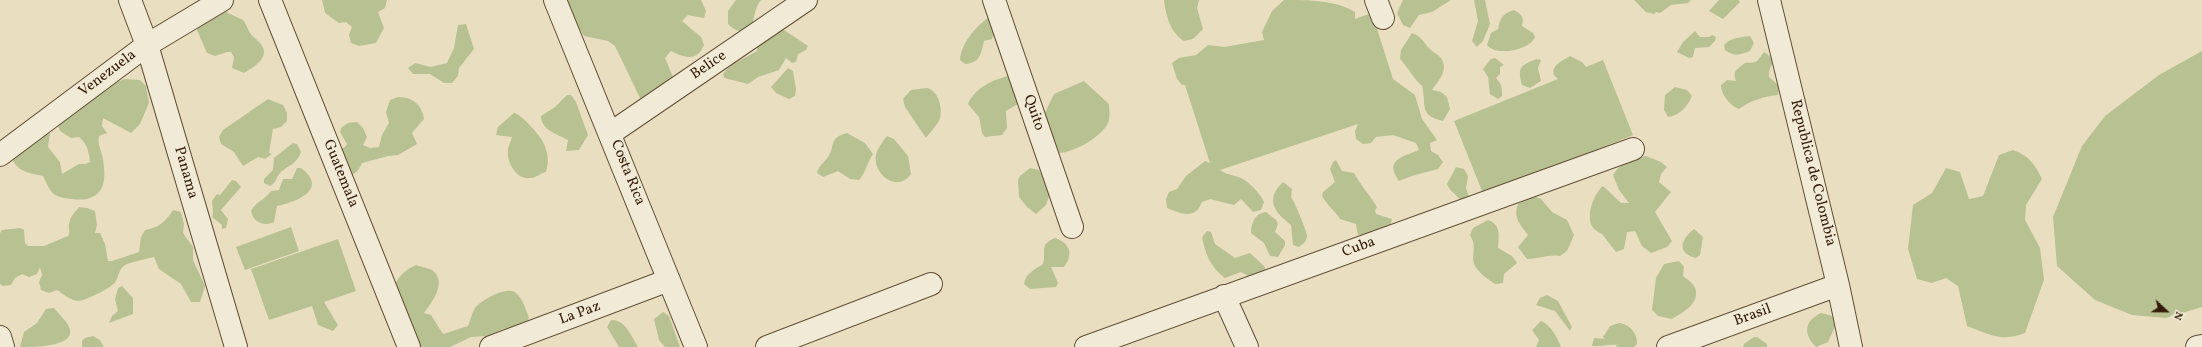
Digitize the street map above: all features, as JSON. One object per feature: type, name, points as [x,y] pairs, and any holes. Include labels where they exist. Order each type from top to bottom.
[{"type":"street","name":"Panama","points":[[130,0],[147,45],[236,347]]},
{"type":"street","name":"Venezuela","points":[[0,155],[147,45],[222,0]]},
{"type":"street","name":"Guatemala","points":[[270,0],[409,347]]},
{"type":"street","name":"Costa Rica","points":[[555,0],[611,133],[696,347]]},
{"type":"street","name":"Belice","points":[[611,133],[806,0]]},
{"type":"street","name":"Quito","points":[[994,0],[1072,227]]},
{"type":"street","name":"Republica de Colombia","points":[[1769,0],[1838,285],[1851,347]]},
{"type":"street","name":"Cuba","points":[[1086,347],[1224,296],[1633,150]]},
{"type":"street","name":"La Paz","points":[[491,347],[669,280]]},
{"type":"street","points":[[767,347],[930,284]]},
{"type":"street","name":"Brasil","points":[[1668,347],[1838,285]]},
{"type":"street","points":[[1224,296],[1247,347]]},
{"type":"street","points":[[0,337],[3,347]]},
{"type":"street","points":[[2197,347],[2202,346]]},
{"type":"green space","points":[[322,0],[387,0],[385,8],[378,12],[384,28],[376,43],[359,46],[351,43],[349,35],[352,27],[346,22],[339,23],[325,13]]},
{"type":"green space","points":[[565,0],[701,0],[706,11],[704,18],[688,15],[682,21],[701,37],[704,45],[698,54],[690,57],[686,57],[671,51],[665,58],[675,82],[665,96],[640,98],[615,46],[608,41],[584,36],[571,15]]},
{"type":"green space","points":[[736,0],[761,0],[756,10],[751,28],[744,31],[734,29],[728,24],[728,11]]},
{"type":"green space","points":[[1164,0],[1199,0],[1197,8],[1203,29],[1193,39],[1184,41],[1175,33],[1166,12]]},
{"type":"green space","points":[[1284,0],[1312,1],[1339,5],[1355,12],[1355,19],[1372,13],[1393,79],[1415,95],[1422,119],[1437,140],[1430,143],[1431,151],[1438,155],[1443,162],[1438,169],[1399,181],[1393,168],[1394,164],[1401,157],[1419,150],[1416,143],[1393,135],[1376,137],[1371,143],[1363,144],[1356,139],[1355,131],[1358,124],[1220,170],[1241,178],[1254,188],[1264,202],[1261,210],[1253,212],[1241,199],[1234,205],[1210,199],[1202,202],[1196,211],[1188,214],[1167,208],[1166,199],[1169,192],[1177,189],[1186,176],[1205,161],[1210,163],[1185,85],[1182,85],[1177,79],[1172,63],[1179,58],[1196,55],[1208,45],[1224,47],[1264,40],[1262,32],[1272,11]]},
{"type":"green space","points":[[1403,0],[1451,0],[1432,12],[1419,15],[1410,28],[1403,25],[1397,13]]},
{"type":"green space","points":[[1474,0],[1485,0],[1490,24],[1483,41],[1477,47],[1472,41],[1478,21]]},
{"type":"green space","points":[[1634,0],[1691,0],[1688,3],[1671,5],[1660,13],[1656,12],[1654,14],[1646,12]]},
{"type":"green space","points":[[1719,0],[1739,0],[1740,2],[1723,19],[1709,11]]},
{"type":"green space","points":[[223,7],[228,13],[243,20],[250,33],[263,48],[263,57],[257,65],[244,73],[232,68],[234,57],[231,52],[215,56],[207,53],[197,30],[200,22]]},
{"type":"green space","points":[[1514,10],[1522,16],[1522,26],[1533,33],[1535,37],[1532,42],[1520,48],[1505,51],[1491,49],[1487,45],[1491,33],[1498,29],[1501,19],[1505,14]]},
{"type":"green space","points":[[988,18],[992,18],[997,27],[992,39],[984,41],[981,54],[977,60],[965,64],[960,60],[966,42],[978,26]]},
{"type":"green space","points":[[466,24],[474,49],[459,68],[458,76],[452,83],[444,83],[430,74],[413,74],[408,68],[415,63],[431,67],[447,63],[454,48],[458,25]]},
{"type":"green space","points":[[781,28],[808,46],[806,50],[798,54],[796,62],[792,63],[786,58],[779,70],[758,77],[748,84],[724,78],[723,74],[726,70],[738,61],[757,51],[759,40]]},
{"type":"green space","points":[[1695,31],[1700,37],[1709,37],[1712,35],[1716,37],[1715,41],[1709,47],[1695,48],[1693,57],[1689,58],[1677,52],[1683,42]]},
{"type":"green space","points":[[1412,33],[1421,38],[1431,50],[1441,58],[1443,62],[1444,71],[1432,90],[1441,92],[1447,97],[1450,109],[1443,121],[1435,119],[1427,113],[1425,109],[1422,86],[1400,59],[1401,50]]},
{"type":"green space","points":[[1750,36],[1754,43],[1750,51],[1737,55],[1725,50],[1724,45],[1729,41],[1736,38]]},
{"type":"green space","points":[[2202,51],[2202,307],[2166,318],[2132,315],[2095,300],[2057,266],[2053,217],[2082,146],[2105,116],[2159,75]]},
{"type":"green space","points":[[1764,52],[1769,55],[1772,61],[1769,77],[1779,86],[1778,95],[1757,99],[1739,109],[1729,102],[1724,96],[1721,85],[1727,80],[1736,81],[1735,72],[1745,63],[1756,62]]},
{"type":"green space","points":[[1570,56],[1582,62],[1586,67],[1603,60],[1633,135],[1484,196],[1454,121],[1558,79],[1554,75],[1554,69],[1558,64]]},
{"type":"green space","points":[[1495,58],[1504,65],[1500,67],[1500,74],[1496,78],[1501,84],[1502,91],[1502,96],[1498,99],[1490,94],[1488,77],[1483,69],[1491,59]]},
{"type":"green space","points":[[1536,59],[1541,60],[1538,68],[1541,81],[1530,88],[1522,85],[1520,70],[1524,65]]},
{"type":"green space","points":[[788,68],[793,71],[796,89],[795,96],[789,99],[776,93],[771,87]]},
{"type":"green space","points":[[1014,75],[1021,102],[1006,111],[1007,128],[1002,135],[985,137],[982,133],[979,117],[968,104],[975,93],[987,84],[1000,78]]},
{"type":"green space","points":[[125,79],[140,80],[146,86],[149,103],[140,124],[131,133],[103,118],[102,126],[107,133],[99,136],[99,145],[102,153],[104,178],[100,191],[95,196],[81,200],[59,197],[52,193],[43,176],[22,170],[15,164],[3,145],[31,123],[50,134],[48,147],[60,162],[62,174],[79,164],[86,164],[90,162],[88,151],[84,142],[79,137],[71,138],[60,131],[56,120],[64,112],[91,101],[106,86]]},
{"type":"green space","points":[[1084,81],[1109,104],[1109,120],[1107,126],[1096,137],[1080,147],[1059,153],[1052,148],[1043,117],[1054,94]]},
{"type":"green space","points":[[1675,87],[1687,90],[1692,96],[1683,110],[1676,115],[1668,117],[1664,110],[1665,95]]},
{"type":"green space","points":[[931,89],[937,96],[941,114],[937,124],[926,138],[905,107],[903,99],[911,90]]},
{"type":"green space","points":[[567,95],[571,95],[576,102],[588,135],[579,150],[566,151],[568,140],[550,131],[542,121],[541,116],[555,107]]},
{"type":"green space","points":[[398,97],[408,98],[416,102],[421,109],[424,119],[412,133],[417,144],[398,155],[362,163],[356,172],[349,175],[338,151],[347,144],[340,132],[341,128],[348,123],[357,122],[363,128],[367,137],[363,145],[370,148],[379,147],[382,135],[389,123],[386,112],[390,100]]},
{"type":"green space","points":[[268,99],[283,105],[287,113],[287,121],[281,127],[273,129],[269,153],[272,154],[265,159],[258,157],[243,166],[234,152],[221,144],[219,137],[223,130]]},
{"type":"green space","points":[[514,113],[521,117],[530,126],[542,141],[548,161],[546,172],[534,177],[525,178],[516,173],[510,164],[508,149],[512,137],[496,135],[498,127]]},
{"type":"green space","points":[[847,133],[865,143],[873,154],[863,175],[859,180],[850,179],[838,171],[823,177],[817,173],[828,157],[833,142],[837,137]]},
{"type":"green space","points":[[887,136],[894,139],[908,156],[911,174],[905,180],[899,182],[893,182],[887,179],[878,168],[876,162],[878,150]]},
{"type":"green space","points":[[293,143],[297,144],[301,152],[297,160],[279,174],[272,185],[270,186],[264,183],[264,179],[273,170],[274,158]]},
{"type":"green space","points":[[2013,150],[2031,161],[2042,179],[2026,205],[2025,220],[2040,248],[2044,280],[2025,333],[2016,336],[2002,337],[1989,335],[1967,326],[1958,286],[1946,278],[1932,283],[1917,279],[1908,249],[1913,205],[1932,193],[1946,168],[1960,172],[1969,199],[1983,196],[1999,155]]},
{"type":"green space","points":[[1646,156],[1661,162],[1667,167],[1661,174],[1659,182],[1671,192],[1655,212],[1672,241],[1667,247],[1651,253],[1642,246],[1635,231],[1627,232],[1624,249],[1616,252],[1602,234],[1594,229],[1591,224],[1591,206],[1596,194],[1603,186],[1621,203],[1629,203],[1619,190],[1613,175],[1623,164],[1636,158]]},
{"type":"green space","points":[[1336,160],[1342,171],[1354,173],[1377,207],[1375,211],[1376,214],[1392,219],[1390,227],[1368,234],[1358,235],[1356,224],[1340,219],[1326,202],[1322,196],[1323,192],[1335,182],[1330,169],[1333,162]]},
{"type":"green space","points":[[1456,167],[1464,169],[1468,176],[1466,188],[1469,197],[1462,203],[1447,184]]},
{"type":"green space","points":[[297,168],[301,168],[309,175],[312,182],[311,188],[301,198],[277,206],[274,222],[263,224],[257,221],[252,215],[251,211],[253,208],[271,191],[279,190],[283,179],[292,179]]},
{"type":"green space","points":[[1030,168],[1039,170],[1050,193],[1046,205],[1036,214],[1027,207],[1019,197],[1018,180],[1020,176]]},
{"type":"green space","points":[[232,180],[236,181],[241,187],[221,210],[228,219],[226,228],[222,229],[222,225],[212,217],[212,201],[217,194],[220,195]]},
{"type":"green space","points":[[1283,182],[1292,189],[1291,197],[1298,210],[1307,234],[1306,241],[1299,247],[1293,245],[1291,225],[1280,215],[1274,205],[1274,194]]},
{"type":"green space","points":[[1533,196],[1541,199],[1552,212],[1567,220],[1574,235],[1567,251],[1560,256],[1527,259],[1518,247],[1528,235],[1518,221],[1516,213],[1518,204]]},
{"type":"green space","points":[[79,207],[95,211],[97,225],[95,233],[100,233],[105,244],[108,261],[139,252],[141,237],[145,230],[154,228],[162,223],[173,210],[181,212],[184,224],[183,233],[193,247],[193,260],[205,286],[200,302],[191,302],[181,284],[159,269],[154,257],[127,264],[122,268],[114,284],[105,290],[79,301],[70,299],[57,290],[49,293],[41,290],[39,282],[42,275],[40,267],[37,274],[29,277],[22,274],[15,278],[11,285],[3,286],[0,284],[0,233],[2,230],[20,228],[24,230],[25,243],[28,246],[44,246],[68,236],[70,219]]},
{"type":"green space","points":[[1266,212],[1276,220],[1278,224],[1275,232],[1285,241],[1285,245],[1278,257],[1270,256],[1264,243],[1251,233],[1256,216]]},
{"type":"green space","points":[[1488,220],[1497,228],[1499,235],[1498,248],[1512,256],[1517,263],[1504,274],[1503,283],[1495,284],[1484,276],[1475,266],[1473,259],[1474,248],[1470,235],[1473,228]]},
{"type":"green space","points":[[291,227],[299,251],[245,270],[236,247]]},
{"type":"green space","points":[[1694,229],[1703,237],[1700,255],[1696,258],[1685,253],[1683,249],[1686,237]]},
{"type":"green space","points":[[1207,231],[1211,232],[1215,244],[1235,258],[1250,253],[1265,267],[1265,271],[1248,276],[1241,272],[1225,278],[1212,264],[1205,249],[1202,237]]},
{"type":"green space","points":[[1055,238],[1067,246],[1070,253],[1064,267],[1051,267],[1058,283],[1056,287],[1030,289],[1024,284],[1026,277],[1043,264],[1045,246]]},
{"type":"green space","points":[[338,239],[356,291],[324,302],[338,325],[333,331],[318,325],[312,306],[269,320],[251,269]]},
{"type":"green space","points":[[1679,261],[1684,267],[1683,276],[1695,288],[1695,298],[1690,307],[1672,319],[1658,316],[1652,310],[1656,278],[1664,264]]},
{"type":"green space","points":[[416,265],[432,270],[437,275],[439,280],[437,292],[424,313],[431,315],[443,334],[468,326],[474,310],[478,305],[495,294],[507,291],[516,293],[522,301],[529,318],[525,326],[503,329],[487,336],[471,337],[450,347],[399,347],[394,288],[397,280],[402,274]]},
{"type":"green space","points":[[122,286],[133,298],[133,314],[109,323],[112,316],[118,311],[115,299],[118,288]]},
{"type":"green space","points":[[1547,295],[1558,301],[1572,327],[1570,331],[1555,311],[1536,305],[1540,298]]},
{"type":"green space","points":[[54,308],[69,327],[70,334],[67,339],[44,346],[20,347],[24,332],[37,323],[46,309]]},
{"type":"green space","points":[[663,312],[669,316],[680,347],[665,347],[659,340],[654,319]]},
{"type":"green space","points":[[1821,313],[1832,316],[1836,324],[1828,342],[1816,347],[1807,333],[1807,328],[1811,320]]},
{"type":"green space","points":[[611,320],[620,322],[628,329],[638,347],[619,347],[607,327]]},
{"type":"green space","points":[[1541,321],[1548,325],[1561,347],[1536,347],[1539,340],[1532,330]]},
{"type":"green space","points":[[1619,323],[1629,327],[1636,336],[1637,344],[1634,347],[1616,347],[1617,345],[1592,346],[1594,338],[1605,339],[1603,337],[1610,326]]},
{"type":"green space","points":[[93,336],[100,340],[104,347],[82,347],[82,341],[85,338]]},
{"type":"green space","points":[[1754,337],[1757,337],[1767,344],[1767,347],[1743,347],[1744,344]]}]
